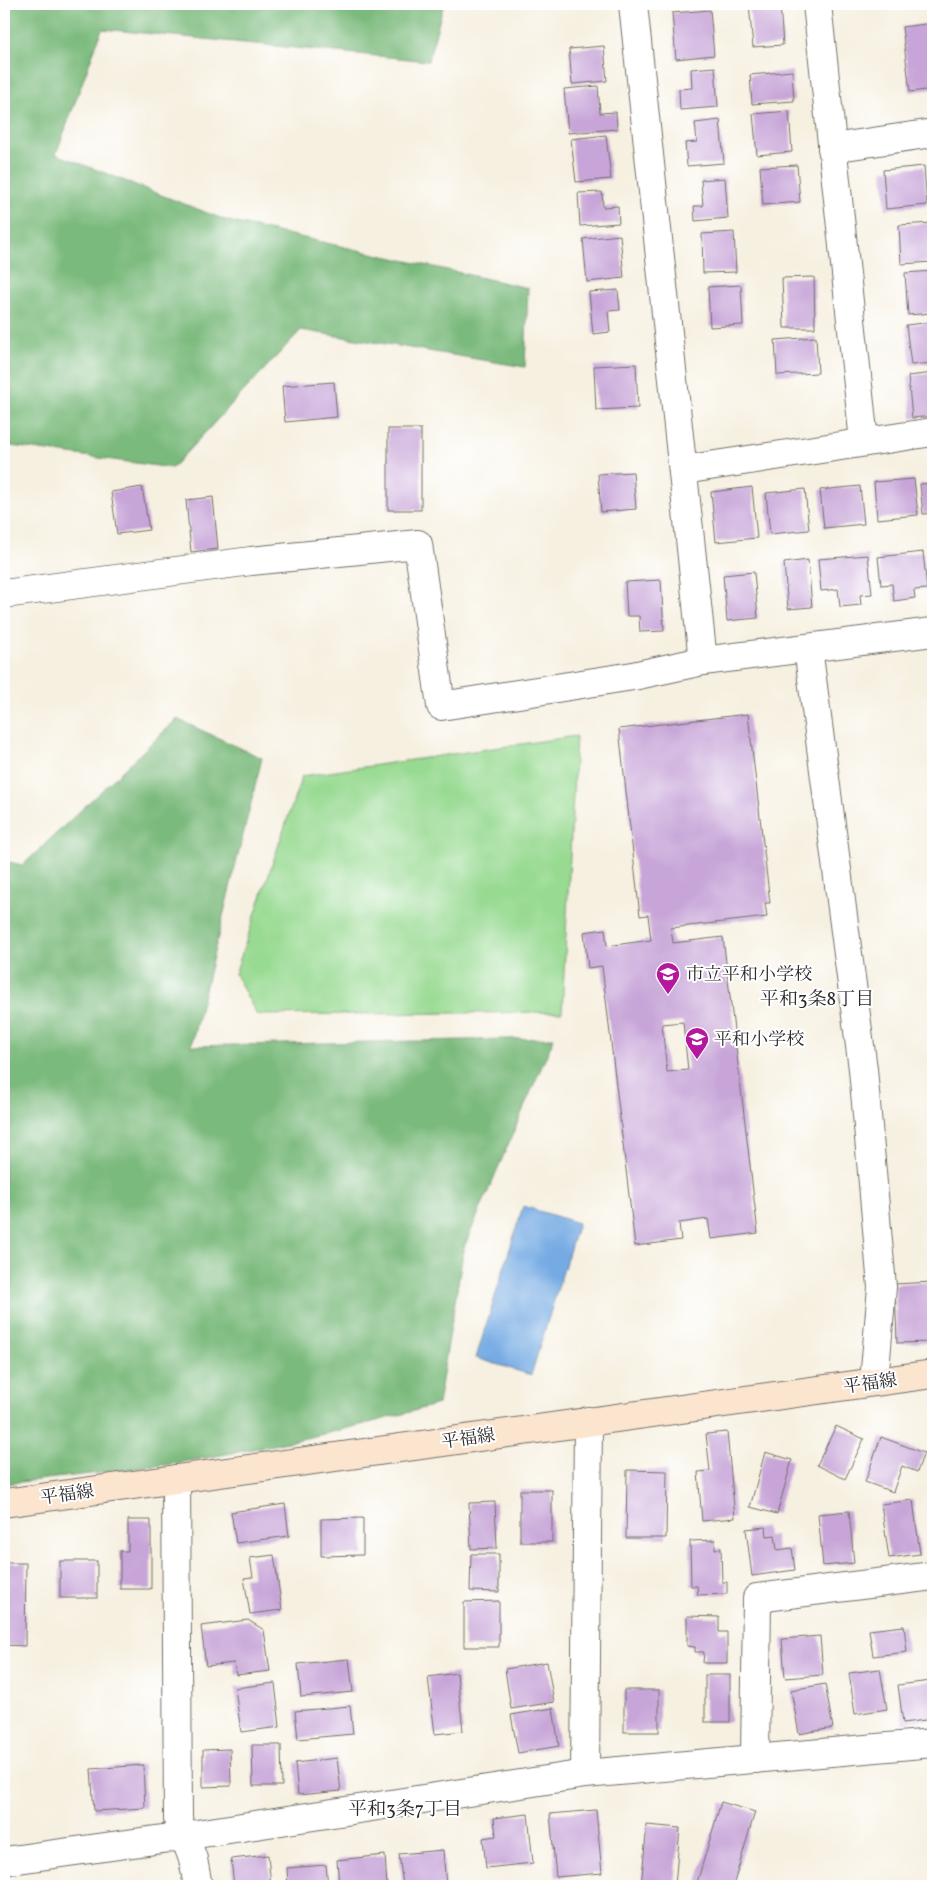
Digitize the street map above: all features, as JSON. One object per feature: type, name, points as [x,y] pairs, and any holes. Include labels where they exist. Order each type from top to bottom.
[{"type":"street","points":[[633,4],[703,661]]},
{"type":"street","points":[[817,4],[864,442]]},
{"type":"street","points":[[832,148],[933,133]]},
{"type":"street","points":[[683,470],[933,432]]},
{"type":"street","points":[[4,594],[251,561],[418,544],[441,706],[633,676],[703,661],[933,632]]},
{"type":"street","points":[[808,648],[863,1070],[882,1288],[874,1382]]},
{"type":"street","name":"平福線","points":[[4,1502],[933,1374]]},
{"type":"street","points":[[585,1774],[588,1421]]},
{"type":"street","points":[[176,1479],[178,1820],[193,1859],[198,1886]]},
{"type":"street","points":[[755,1759],[757,1598],[933,1576]]},
{"type":"street","points":[[4,1861],[184,1836],[585,1774],[933,1743]]},
{"type":"green space","points":[[4,4],[444,4],[428,61],[102,29],[56,154],[228,221],[528,288],[525,367],[301,330],[172,468],[4,445]]},
{"type":"green space","points":[[177,719],[262,758],[191,1046],[554,1038],[464,1247],[438,1404],[339,1430],[238,1452],[149,1467],[4,1484],[4,861],[23,865]]},
{"type":"green space","points":[[576,736],[562,1012],[257,1015],[235,974],[302,776]]},
{"type":"water","points":[[523,1206],[578,1223],[531,1375],[476,1358]]},
{"type":"building","points":[[365,4],[384,4],[384,5],[366,8]]},
{"type":"building","points":[[749,4],[780,4],[783,45],[753,47]]},
{"type":"building","points":[[710,10],[714,55],[676,59],[672,13]]},
{"type":"building","points":[[933,23],[933,89],[910,92],[902,27]]},
{"type":"building","points":[[604,46],[607,81],[572,84],[569,49]]},
{"type":"building","points":[[715,67],[718,107],[680,110],[679,89],[692,88],[691,69]]},
{"type":"building","points":[[792,71],[794,101],[752,104],[750,75]]},
{"type":"building","points":[[598,86],[600,113],[616,112],[617,129],[568,133],[564,89]]},
{"type":"building","points":[[789,111],[792,152],[757,155],[753,114]]},
{"type":"building","points":[[720,120],[724,163],[687,166],[685,143],[697,142],[695,123]]},
{"type":"building","points":[[606,135],[611,179],[576,182],[571,139]]},
{"type":"building","points":[[797,165],[800,202],[763,205],[760,167]]},
{"type":"building","points":[[924,166],[927,205],[886,209],[883,170]]},
{"type":"building","points":[[725,178],[728,218],[695,221],[694,206],[703,206],[701,180]]},
{"type":"building","points":[[602,192],[603,207],[618,206],[619,223],[580,226],[578,193]]},
{"type":"building","points":[[933,223],[933,262],[901,264],[899,225]]},
{"type":"building","points":[[734,232],[736,272],[703,273],[702,234]]},
{"type":"building","points":[[620,235],[624,278],[587,282],[583,239]]},
{"type":"building","points":[[933,271],[933,313],[908,315],[905,273]]},
{"type":"building","points":[[814,277],[815,328],[784,328],[782,278]]},
{"type":"building","points":[[741,285],[743,325],[710,327],[708,287]]},
{"type":"building","points":[[618,290],[620,310],[608,311],[610,332],[593,334],[589,292]]},
{"type":"building","points":[[933,322],[933,363],[911,365],[906,325]]},
{"type":"building","points":[[816,337],[818,373],[777,375],[775,340]]},
{"type":"building","points":[[636,364],[638,408],[596,410],[594,366]]},
{"type":"building","points":[[933,373],[933,416],[912,418],[908,376]]},
{"type":"building","points":[[334,382],[337,417],[285,422],[282,386]]},
{"type":"building","points":[[388,429],[421,429],[421,510],[388,510]]},
{"type":"building","points":[[633,472],[636,509],[601,512],[598,474]]},
{"type":"building","points":[[914,479],[918,515],[877,519],[874,482]]},
{"type":"building","points":[[933,483],[933,513],[923,514],[920,484]]},
{"type":"building","points":[[860,486],[864,524],[824,528],[820,490]]},
{"type":"building","points":[[142,487],[149,530],[117,534],[111,492]]},
{"type":"building","points":[[752,487],[757,538],[716,542],[711,492]]},
{"type":"building","points":[[805,489],[809,530],[770,534],[766,493]]},
{"type":"building","points":[[213,497],[218,549],[191,552],[186,500]]},
{"type":"building","points":[[923,552],[927,589],[914,590],[915,598],[894,601],[892,584],[881,585],[878,557]]},
{"type":"building","points":[[868,555],[872,594],[860,595],[861,605],[840,607],[838,589],[821,591],[818,559]]},
{"type":"building","points":[[808,560],[812,607],[788,609],[784,563]]},
{"type":"building","points":[[754,572],[758,618],[727,621],[723,575]]},
{"type":"building","points":[[661,580],[664,631],[640,632],[639,616],[627,616],[625,582]]},
{"type":"building","name":"市立平和小学校","points":[[748,714],[770,903],[765,903],[767,917],[671,928],[673,943],[723,937],[758,1233],[711,1239],[708,1219],[679,1223],[681,1240],[635,1246],[602,966],[588,968],[584,932],[605,929],[607,946],[651,940],[648,915],[640,916],[619,729]],"holes":[[[683,1022],[688,1070],[667,1072],[662,1024]]]},
{"type":"building","points":[[933,1282],[933,1342],[897,1343],[895,1284]]},
{"type":"building","points":[[836,1426],[864,1439],[845,1479],[817,1465]]},
{"type":"building","points":[[727,1432],[735,1518],[702,1521],[698,1472],[710,1471],[706,1434]]},
{"type":"building","points":[[881,1437],[924,1453],[917,1472],[902,1466],[893,1492],[865,1482]]},
{"type":"building","points":[[765,1452],[792,1460],[777,1514],[750,1507]]},
{"type":"building","points":[[627,1470],[667,1471],[666,1538],[626,1538]]},
{"type":"building","points":[[520,1490],[552,1490],[552,1542],[520,1542]]},
{"type":"building","points":[[913,1500],[920,1554],[889,1558],[881,1504]]},
{"type":"building","points":[[495,1502],[497,1548],[471,1549],[469,1503]]},
{"type":"building","points":[[285,1504],[289,1536],[236,1543],[231,1512]]},
{"type":"building","points":[[849,1511],[854,1563],[823,1566],[818,1514]]},
{"type":"building","points":[[363,1518],[363,1555],[321,1556],[321,1519]]},
{"type":"building","points":[[128,1520],[151,1520],[151,1589],[120,1589],[120,1551],[128,1551]]},
{"type":"building","points":[[766,1527],[767,1536],[775,1535],[777,1550],[792,1548],[795,1570],[752,1576],[746,1529]]},
{"type":"building","points":[[715,1540],[715,1549],[721,1548],[722,1582],[727,1582],[727,1594],[698,1595],[697,1586],[691,1586],[690,1541]]},
{"type":"building","points":[[471,1554],[499,1554],[499,1592],[470,1591]]},
{"type":"building","points":[[274,1555],[282,1610],[250,1614],[244,1578],[253,1577],[250,1558]]},
{"type":"building","points":[[60,1561],[97,1561],[97,1598],[60,1598]]},
{"type":"building","points":[[4,1563],[26,1563],[25,1646],[4,1645]]},
{"type":"building","points":[[499,1601],[499,1647],[464,1647],[464,1602]]},
{"type":"building","points":[[687,1616],[719,1617],[719,1632],[727,1632],[727,1663],[703,1663],[704,1652],[695,1652],[695,1647],[687,1646]]},
{"type":"building","points":[[248,1620],[264,1630],[270,1671],[236,1675],[234,1663],[206,1666],[201,1626]]},
{"type":"building","points":[[904,1626],[907,1652],[873,1656],[869,1630]]},
{"type":"building","points":[[820,1636],[823,1675],[785,1678],[782,1639]]},
{"type":"building","points":[[349,1659],[353,1692],[301,1697],[298,1664]]},
{"type":"building","points":[[547,1662],[554,1702],[511,1709],[505,1669]]},
{"type":"building","points":[[880,1669],[887,1709],[855,1714],[849,1673]]},
{"type":"building","points":[[457,1673],[463,1731],[435,1734],[428,1677]]},
{"type":"building","points":[[705,1675],[730,1675],[730,1722],[705,1722]]},
{"type":"building","points":[[931,1681],[933,1719],[903,1723],[898,1685]]},
{"type":"building","points":[[275,1683],[280,1727],[241,1732],[235,1688]]},
{"type":"building","points":[[825,1684],[833,1728],[799,1734],[791,1690]]},
{"type":"building","points":[[624,1690],[659,1690],[659,1732],[624,1732]]},
{"type":"building","points":[[350,1706],[353,1734],[298,1739],[295,1711]]},
{"type":"building","points":[[553,1708],[559,1746],[518,1753],[511,1715]]},
{"type":"building","points":[[252,1745],[281,1745],[282,1786],[253,1786]]},
{"type":"building","points":[[230,1749],[231,1786],[203,1787],[203,1750]]},
{"type":"building","points":[[337,1758],[341,1791],[298,1795],[295,1763]]},
{"type":"building","points":[[143,1765],[145,1808],[94,1811],[91,1769]]},
{"type":"building","points":[[721,1802],[755,1812],[733,1886],[696,1886]]},
{"type":"building","points":[[596,1810],[602,1873],[556,1877],[550,1814]]},
{"type":"building","points":[[528,1814],[533,1863],[486,1868],[483,1838],[496,1836],[494,1818]]},
{"type":"building","points":[[647,1825],[680,1828],[675,1886],[641,1886]]},
{"type":"building","points":[[443,1850],[446,1886],[403,1886],[399,1854]]},
{"type":"building","points":[[268,1855],[271,1886],[234,1886],[231,1859]]},
{"type":"building","points":[[385,1855],[387,1886],[339,1886],[337,1860]]},
{"type":"building","points":[[326,1865],[328,1886],[288,1886],[287,1868]]},
{"type":"place","name":"市立平和小学校","points":[[668,995]]},
{"type":"place","name":"平和小学校","points":[[697,1060]]},
{"type":"district","name":"平和3条8丁目","points":[[817,998]]},
{"type":"district","name":"平和3条7丁目","points":[[405,1808]]}]
